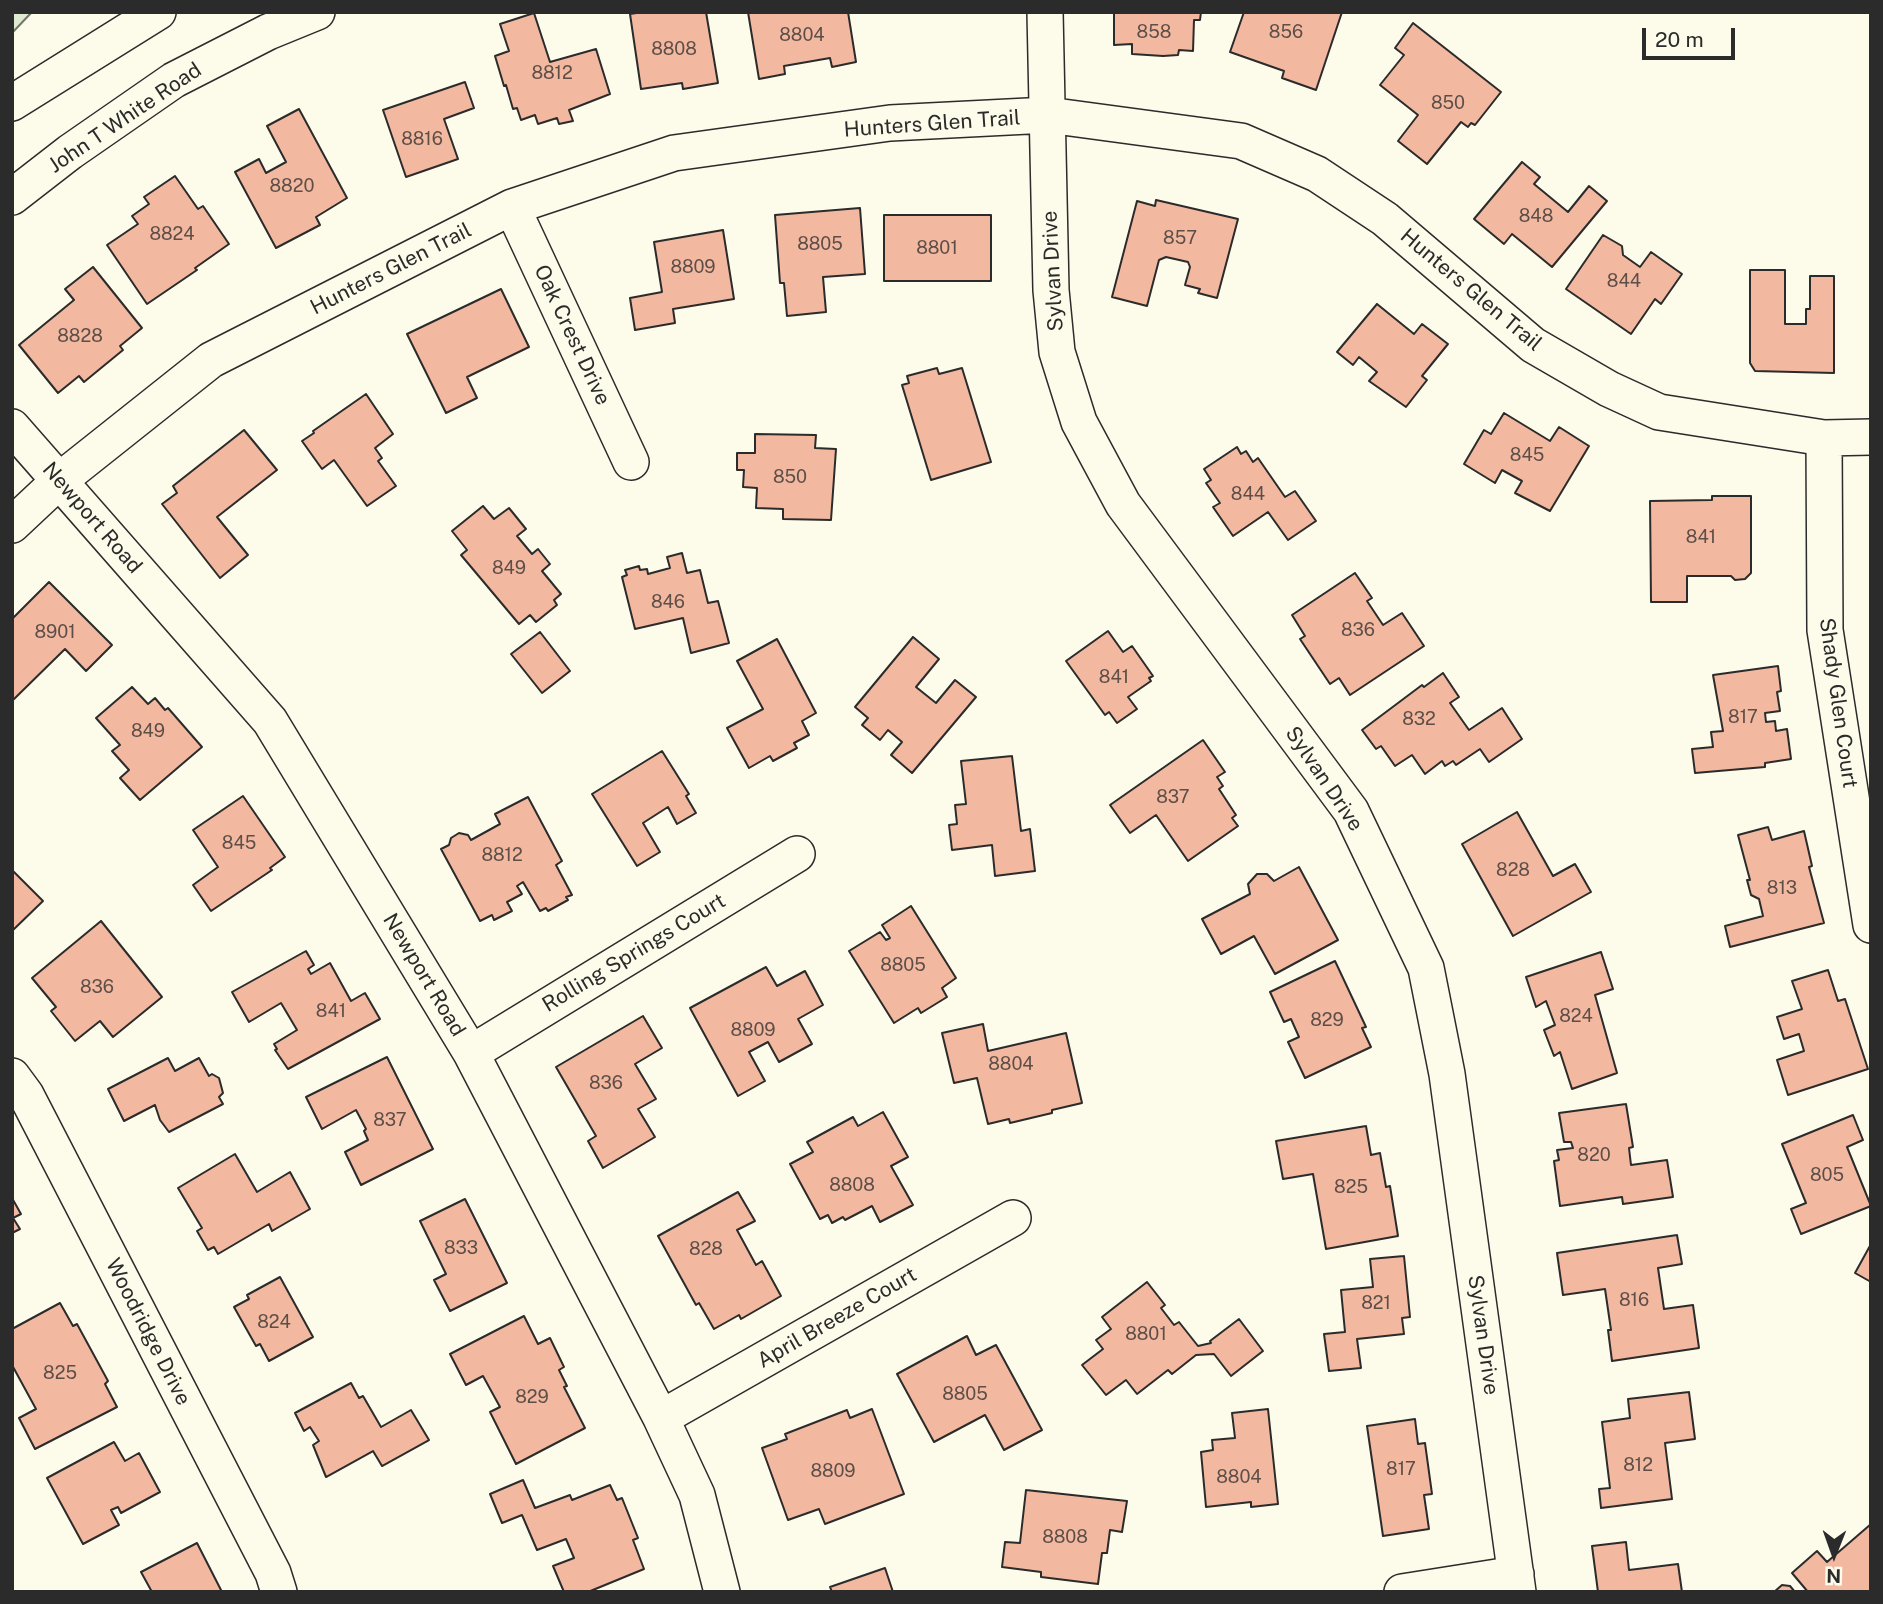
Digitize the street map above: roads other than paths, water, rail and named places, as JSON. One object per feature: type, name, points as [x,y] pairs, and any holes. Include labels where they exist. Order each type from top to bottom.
[{"type":"street","name":"John T White Road","points":[[12,197],[70,152],[174,80],[268,32],[317,12]]},
{"type":"street","name":"Sylvan Drive","points":[[1045,12],[1057,352],[1079,422],[1123,504],[1351,811],[1426,968],[1447,1074],[1517,1583]]},
{"type":"street","points":[[12,103],[150,14]]},
{"type":"street","name":"Hunters Glen Trail","points":[[12,525],[60,480],[211,360],[512,208],[674,153],[890,123],[1048,115],[1241,141],[1317,174],[1385,219],[1533,345],[1609,389],[1659,412],[1824,438],[1871,438]]},
{"type":"street","name":"Oak Crest Drive","points":[[512,208],[631,462]]},
{"type":"street","name":"Newport Road","points":[[12,427],[270,721],[471,1053],[661,1418],[697,1495],[722,1592]]},
{"type":"street","name":"Shady Glen Court","points":[[1824,438],[1825,630],[1871,925]]},
{"type":"street","name":"Rolling Springs Court","points":[[471,1053],[797,854]]},
{"type":"street","name":"Woodridge Drive","points":[[12,1076],[26,1095],[273,1573],[279,1592]]},
{"type":"street","name":"April Breeze Court","points":[[661,1418],[1013,1218]]},
{"type":"street","points":[[1402,1592],[1517,1583]]}]
